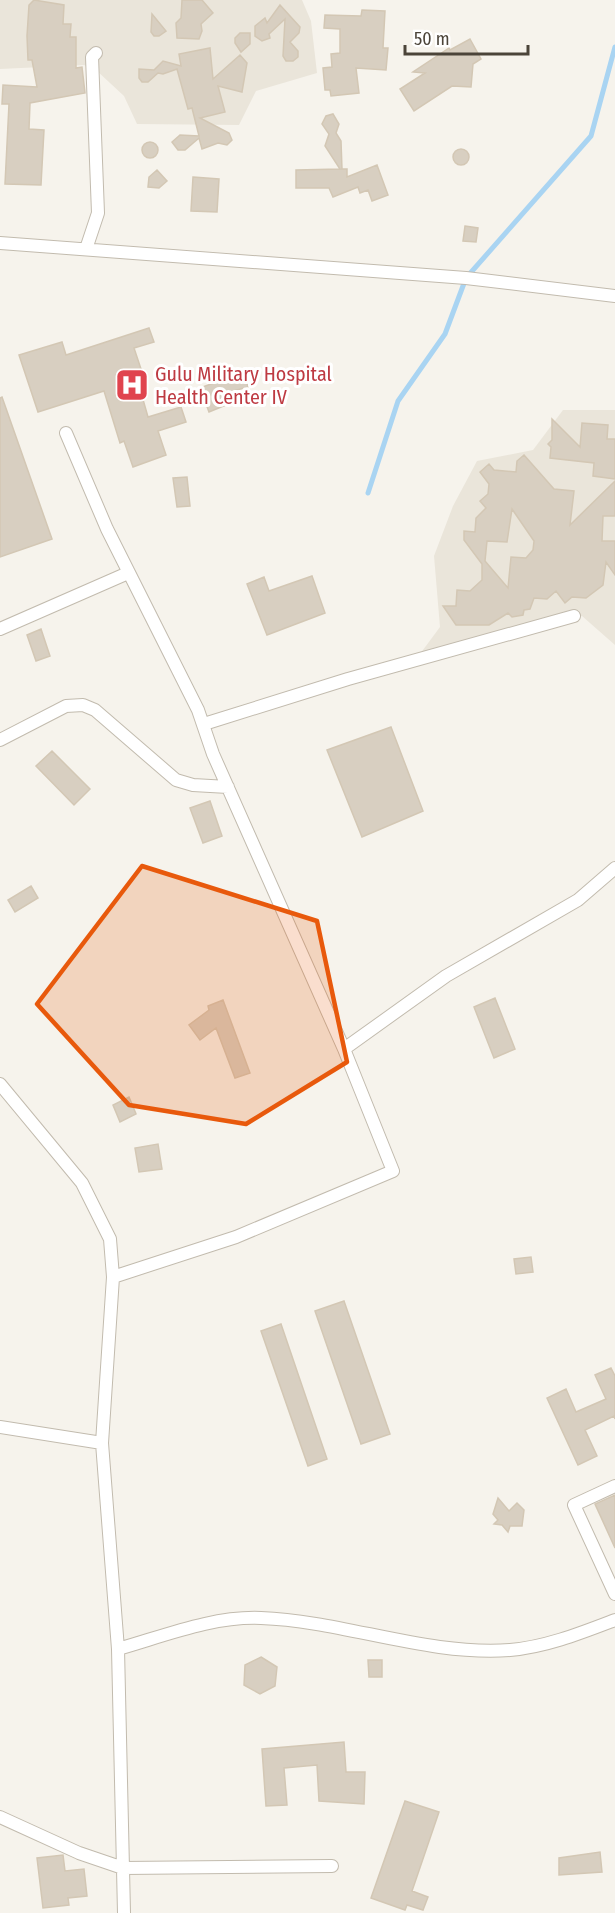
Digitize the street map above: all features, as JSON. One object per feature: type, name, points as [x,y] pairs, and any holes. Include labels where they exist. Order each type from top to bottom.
[{"type":"street","points":[[86,249],[98,213],[92,57],[96,52]]},
{"type":"street","points":[[0,243],[466,278],[615,296]]},
{"type":"street","points":[[66,433],[81,471],[129,573],[204,724],[213,753],[344,1049],[393,1171],[236,1237],[113,1277]]},
{"type":"street","points":[[0,629],[129,573]]},
{"type":"street","points":[[204,724],[348,679],[574,616]]},
{"type":"street","points":[[0,740],[66,706],[83,705],[95,710],[176,780],[193,785],[228,787]]},
{"type":"street","points":[[344,1049],[446,976],[578,900],[615,867]]},
{"type":"street","points":[[0,1084],[82,1184],[110,1239],[113,1277],[102,1443],[118,1649],[124,1913]]},
{"type":"street","points":[[0,1427],[102,1443]]},
{"type":"street","points":[[615,1486],[574,1505],[615,1594]]},
{"type":"street","points":[[118,1649],[222,1621],[258,1618],[296,1620],[459,1649],[510,1650],[568,1639],[615,1620]]},
{"type":"street","points":[[0,1817],[79,1853],[123,1868],[332,1866]]},
{"type":"highlighted area","points":[[142,866],[317,921],[347,1062],[246,1124],[129,1105],[37,1004]]},
{"type":"shaded area","points":[[0,0],[302,0],[311,21],[317,73],[256,91],[239,125],[137,124],[124,96],[96,70],[84,65],[0,69]]},
{"type":"shaded area","points":[[563,410],[615,410],[615,645],[582,616],[460,653],[420,654],[440,627],[434,556],[453,506],[477,461],[533,450]]},
{"type":"building","points":[[34,0],[64,5],[63,24],[71,24],[70,37],[76,37],[76,68],[82,67],[85,93],[30,103],[29,129],[44,130],[41,185],[5,184],[9,104],[2,104],[3,85],[37,87],[32,60],[28,60],[27,36],[29,5]]},
{"type":"building","points":[[182,0],[202,0],[213,13],[201,24],[202,31],[199,39],[177,38],[176,23],[181,18]]},
{"type":"building","points":[[280,5],[300,27],[299,33],[290,42],[298,51],[298,57],[293,61],[286,61],[283,56],[285,19],[269,34],[270,38],[262,41],[255,36],[255,26],[265,18],[267,23]]},
{"type":"building","points":[[362,10],[385,11],[383,48],[388,48],[386,70],[356,68],[359,93],[331,96],[330,90],[325,90],[323,68],[332,67],[331,54],[340,53],[340,29],[324,28],[325,15],[361,16]]},
{"type":"building","points":[[152,14],[166,31],[159,36],[154,36],[151,32]]},
{"type":"building","points":[[240,33],[250,33],[250,44],[241,52],[235,43],[235,38]]},
{"type":"building","points":[[470,39],[481,59],[473,64],[471,87],[452,86],[414,111],[400,89],[425,73],[413,72],[449,48],[450,50]]},
{"type":"building","points":[[210,48],[213,79],[240,55],[247,63],[242,92],[218,86],[225,112],[200,118],[229,133],[232,140],[227,145],[218,143],[202,149],[199,138],[185,150],[178,150],[172,142],[180,135],[199,136],[192,108],[188,109],[177,69],[163,74],[158,73],[148,82],[142,82],[139,78],[139,69],[154,70],[163,61],[181,66],[179,54]]},
{"type":"building","points":[[333,114],[339,124],[336,133],[341,141],[342,169],[347,169],[347,177],[377,165],[388,195],[372,201],[368,190],[360,193],[358,187],[333,197],[329,188],[296,188],[296,170],[340,169],[325,146],[329,134],[322,124],[326,116]]},
{"type":"building","points":[[150,142],[158,150],[150,158],[142,150]]},
{"type":"building","points":[[461,149],[469,157],[461,165],[453,157]]},
{"type":"building","points":[[157,170],[167,181],[159,188],[148,187],[149,177]]},
{"type":"building","points":[[193,177],[219,179],[217,212],[191,211]]},
{"type":"building","points":[[465,226],[478,228],[476,242],[463,241]]},
{"type":"building","points":[[149,328],[154,342],[134,348],[147,387],[140,389],[148,417],[181,407],[186,422],[158,431],[166,455],[133,467],[124,441],[120,443],[104,391],[38,412],[19,355],[62,342],[66,355]]},
{"type":"building","points":[[244,372],[248,387],[222,394],[226,405],[209,412],[200,388]]},
{"type":"building","points":[[2,397],[52,539],[0,557],[0,398]]},
{"type":"building","points":[[552,419],[580,447],[582,423],[608,425],[607,439],[615,439],[615,479],[593,476],[594,463],[550,458],[551,447],[548,444],[552,440]]},
{"type":"building","points":[[524,455],[554,489],[574,491],[570,525],[615,481],[615,516],[603,516],[602,541],[615,541],[615,575],[606,562],[603,585],[586,598],[572,597],[565,603],[556,591],[547,599],[534,598],[530,609],[524,610],[523,615],[512,617],[508,613],[489,625],[456,625],[443,606],[456,606],[457,590],[470,591],[482,580],[482,564],[464,540],[464,531],[475,532],[476,518],[486,508],[480,501],[488,494],[489,484],[480,472],[489,464],[494,470],[516,472],[517,461]],"holes":[[[512,509],[534,541],[533,550],[526,558],[511,557],[508,588],[485,561],[487,541],[507,542]]]},
{"type":"building","points":[[187,477],[190,506],[177,507],[173,478]]},
{"type":"building","points":[[312,576],[325,613],[267,635],[247,584],[264,577],[269,591]]},
{"type":"building","points":[[41,629],[50,656],[36,661],[27,635]]},
{"type":"building","points":[[391,727],[423,811],[362,837],[327,750]]},
{"type":"building","points":[[52,751],[90,789],[74,805],[36,766]]},
{"type":"building","points":[[210,801],[222,836],[203,843],[190,808]]},
{"type":"building","points":[[31,886],[38,898],[15,912],[8,900]]},
{"type":"building","points":[[495,998],[515,1049],[494,1058],[474,1007]]},
{"type":"building","points":[[223,1000],[250,1073],[235,1078],[216,1028],[200,1040],[189,1025],[209,1010],[208,1006]]},
{"type":"building","points":[[129,1097],[136,1114],[120,1122],[113,1105]]},
{"type":"building","points":[[158,1144],[162,1169],[139,1172],[135,1148]]},
{"type":"building","points":[[531,1257],[533,1272],[516,1274],[514,1259]]},
{"type":"building","points":[[344,1301],[390,1434],[361,1444],[315,1311]]},
{"type":"building","points":[[281,1324],[327,1459],[308,1466],[261,1331]]},
{"type":"building","points":[[611,1368],[615,1376],[615,1419],[614,1416],[585,1430],[597,1456],[578,1465],[547,1398],[566,1389],[576,1412],[606,1399],[595,1375]]},
{"type":"building","points":[[615,1495],[615,1548],[595,1504]]},
{"type":"building","points":[[498,1498],[509,1511],[517,1503],[524,1510],[522,1526],[510,1526],[508,1532],[502,1525],[494,1524],[498,1520],[493,1514]]},
{"type":"building","points":[[261,1657],[277,1667],[275,1686],[260,1694],[244,1685],[245,1665]]},
{"type":"building","points":[[368,1660],[382,1660],[382,1677],[369,1677]]},
{"type":"building","points":[[344,1742],[346,1772],[365,1772],[364,1804],[319,1801],[317,1765],[284,1768],[287,1805],[266,1806],[262,1749]]},
{"type":"building","points":[[405,1801],[439,1812],[412,1891],[428,1897],[423,1910],[407,1905],[405,1910],[371,1898]]},
{"type":"building","points":[[600,1852],[602,1872],[559,1875],[559,1858]]},
{"type":"building","points":[[63,1855],[65,1871],[84,1869],[87,1896],[68,1898],[69,1905],[43,1908],[37,1858]]},
{"type":"waterway","points":[[368,493],[398,401],[445,334],[466,278],[591,136],[615,47]]},
{"type":"place","name":"Gulu Military Hospital Health Center IV","points":[[132,385]]}]
